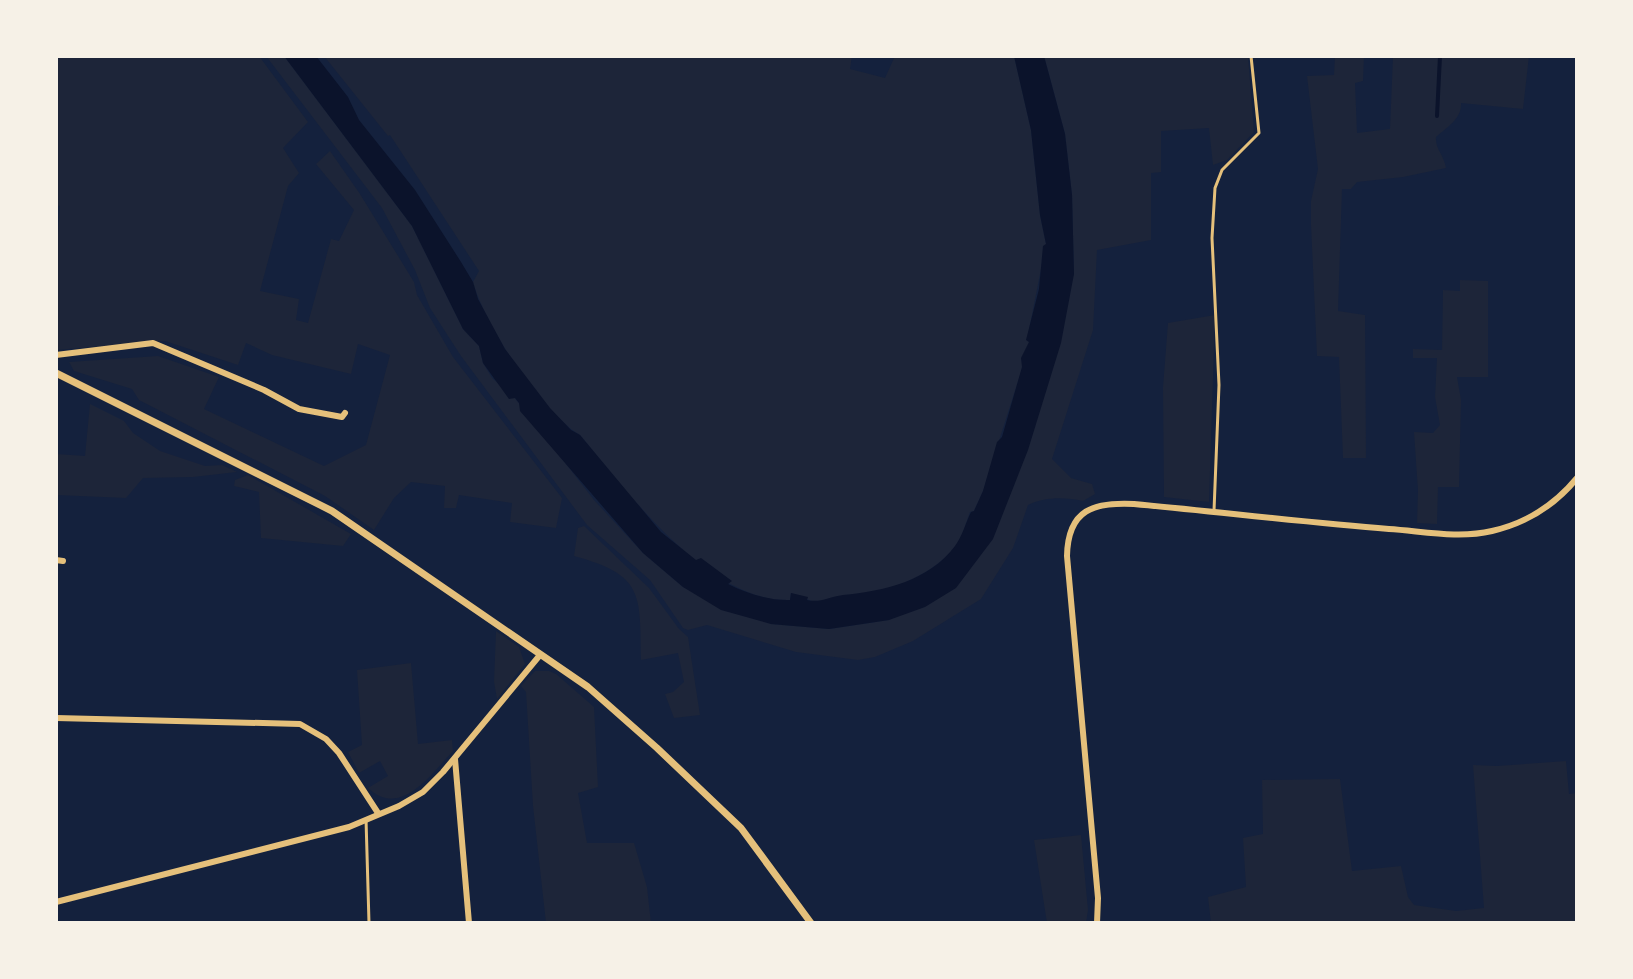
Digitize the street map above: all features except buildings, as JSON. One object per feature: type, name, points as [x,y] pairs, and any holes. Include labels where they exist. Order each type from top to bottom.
[{"type":"street","points":[[56,355],[153,343],[264,390],[299,409],[330,416],[342,417],[345,413]]},
{"type":"street","points":[[56,373],[332,511],[588,687],[737,824],[773,867],[811,923]]},
{"type":"street","points":[[1097,923],[1098,898],[1067,542],[1077,519],[1086,510],[1099,504],[1134,504],[1436,534],[1488,532],[1528,520],[1552,504],[1577,478]]},
{"type":"street","points":[[56,902],[349,827],[399,806],[423,792],[455,758],[540,655]]},
{"type":"street","points":[[56,718],[300,724],[326,739],[339,753],[378,813]]},
{"type":"street","points":[[455,758],[469,923]]},
{"type":"lane","points":[[1214,512],[1219,385],[1212,238],[1215,188],[1222,170],[1259,133],[1251,56]]},
{"type":"lane","points":[[366,819],[369,923]]},
{"type":"shaded area","points":[[56,56],[259,56],[308,122],[283,148],[299,173],[288,186],[260,291],[299,299],[296,320],[308,323],[331,239],[339,241],[354,210],[316,164],[330,151],[414,282],[417,295],[453,357],[562,498],[556,528],[510,522],[512,503],[459,495],[456,508],[444,508],[445,486],[411,482],[394,498],[374,530],[325,496],[139,400],[132,389],[74,371],[69,362],[158,356],[219,377],[204,409],[324,466],[366,445],[390,355],[358,344],[351,374],[272,355],[246,343],[238,365],[165,341],[56,350],[56,262],[60,206],[56,205]]},
{"type":"shaded area","points":[[266,56],[284,56],[412,226],[463,329],[479,346],[483,363],[492,378],[514,397],[594,500],[643,553],[683,587],[771,624],[829,629],[889,620],[955,588],[1074,274],[1072,195],[1065,134],[1044,56],[1248,56],[1254,132],[1227,160],[1213,165],[1209,128],[1161,131],[1161,172],[1151,173],[1151,240],[1097,250],[1093,330],[1052,459],[1071,478],[1092,484],[1095,494],[1083,501],[1055,498],[1028,505],[1013,548],[981,599],[913,641],[875,657],[858,660],[796,652],[707,625],[688,630],[683,628],[650,580],[587,525],[461,356],[430,308],[415,270],[382,208]]},
{"type":"shaded area","points":[[284,56],[316,56],[348,97],[359,120],[415,190],[473,282],[478,299],[505,349],[550,408],[580,435],[661,532],[696,560],[701,558],[732,581],[728,584],[758,596],[790,600],[791,593],[816,601],[890,587],[932,568],[957,542],[983,491],[1022,367],[1021,358],[1029,342],[1026,340],[1039,289],[1043,246],[1046,244],[1031,130],[1014,56],[1044,56],[1065,134],[1072,195],[1074,274],[1061,343],[1028,450],[993,539],[956,588],[925,607],[889,620],[829,629],[771,624],[721,610],[683,587],[643,553],[520,411],[515,398],[509,399],[483,363],[479,346],[463,329],[412,226]]},
{"type":"shaded area","points":[[324,56],[852,56],[850,69],[885,78],[895,56],[1014,56],[1031,130],[1046,244],[1027,340],[1028,350],[983,491],[955,547],[929,570],[907,581],[873,592],[817,603],[791,593],[790,600],[760,596],[730,584],[700,564],[646,513],[580,435],[565,424],[532,388],[502,343],[479,300],[473,282],[479,271],[390,135]]},
{"type":"shaded area","points":[[1335,56],[1364,56],[1363,81],[1355,83],[1357,133],[1390,129],[1393,56],[1529,56],[1523,109],[1461,103],[1456,118],[1436,137],[1446,168],[1357,182],[1351,189],[1342,189],[1338,311],[1365,315],[1366,458],[1343,458],[1339,357],[1317,356],[1311,201],[1318,169],[1307,76],[1334,75]]},
{"type":"shaded area","points":[[1460,280],[1488,281],[1488,377],[1457,377],[1461,400],[1459,487],[1438,487],[1437,524],[1417,523],[1414,432],[1433,433],[1440,425],[1435,397],[1437,358],[1413,358],[1413,349],[1442,350],[1443,290],[1460,291]]},
{"type":"shaded area","points":[[1215,315],[1209,502],[1164,497],[1163,387],[1168,323]]},
{"type":"shaded area","points":[[90,404],[124,421],[133,433],[160,451],[205,466],[222,465],[237,472],[143,478],[126,498],[56,495],[56,454],[85,456]]},
{"type":"shaded area","points":[[248,475],[351,534],[343,546],[261,538],[259,492],[234,486],[235,480]]},
{"type":"shaded area","points":[[584,526],[649,588],[688,637],[700,715],[674,718],[665,694],[673,692],[684,682],[678,653],[641,660],[638,603],[626,580],[597,563],[574,556],[578,528]]},
{"type":"shaded area","points":[[496,631],[519,647],[525,664],[497,699],[494,682]]},
{"type":"shaded area","points":[[411,663],[418,744],[452,740],[453,751],[415,790],[392,799],[368,788],[388,776],[380,761],[359,773],[348,752],[362,745],[357,670]]},
{"type":"shaded area","points":[[535,671],[556,674],[594,707],[598,787],[578,793],[587,843],[634,843],[647,887],[651,923],[546,923],[533,806],[526,692],[521,686]]},
{"type":"shaded area","points":[[1566,761],[1569,794],[1577,793],[1577,923],[1211,923],[1208,897],[1246,887],[1243,838],[1263,834],[1262,780],[1340,779],[1352,871],[1401,866],[1408,897],[1414,905],[1456,911],[1484,908],[1473,765]]},
{"type":"shaded area","points":[[1081,835],[1088,910],[1086,923],[1047,923],[1034,840]]},
{"type":"waterway","points":[[1437,116],[1440,56]]}]
